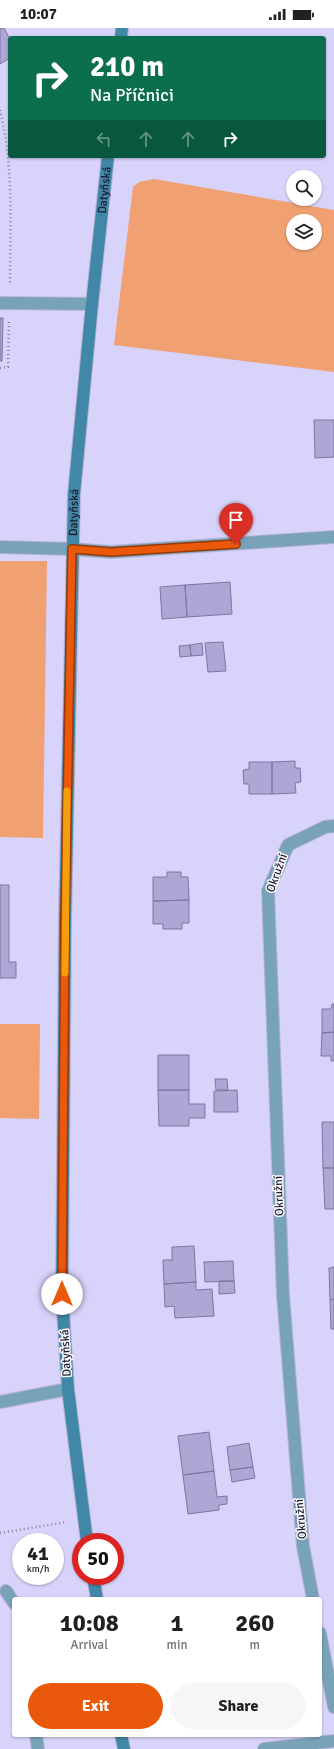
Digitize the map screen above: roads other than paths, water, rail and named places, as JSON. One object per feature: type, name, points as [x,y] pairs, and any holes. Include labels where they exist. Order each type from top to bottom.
[{"type":"main road","name":"Datyňská","points":[[85,1533],[68,1389],[62,1287],[65,929],[74,494],[108,158]]},
{"type":"main road","points":[[95,1585],[97,1597]]},
{"type":"main road","points":[[121,1737],[124,1749]]},
{"type":"street","points":[[5,303],[92,304]]},
{"type":"street","points":[[0,547],[72,549],[111,552],[334,537]]},
{"type":"street","name":"Okružní","points":[[314,1597],[304,1546],[283,1295],[268,891],[288,844],[325,827],[334,826]]},
{"type":"street","points":[[0,1402],[68,1389]]},
{"type":"street","points":[[6,1591],[12,1600]]},
{"type":"street","points":[[322,1644],[334,1707]]},
{"type":"street","points":[[36,1737],[38,1749]]},
{"type":"street","points":[[264,1749],[334,1741]]}]
